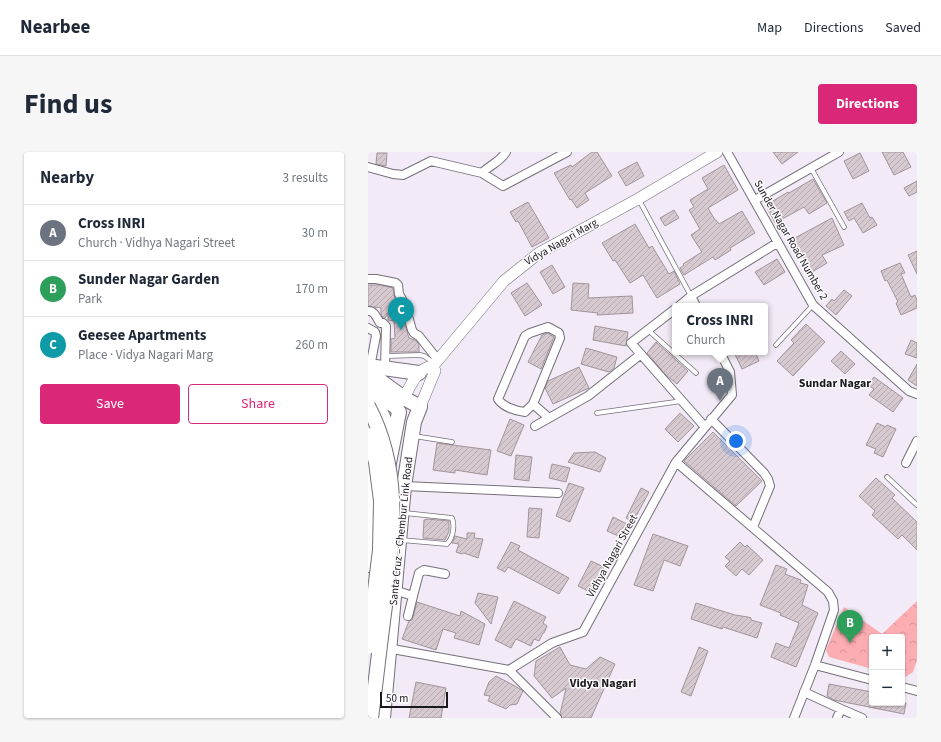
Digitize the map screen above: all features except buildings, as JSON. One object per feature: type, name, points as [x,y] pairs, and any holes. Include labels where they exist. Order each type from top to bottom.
[{"type":"highway","points":[[419,373],[386,362],[369,368],[404,398],[420,407]]},
{"type":"highway","points":[[368,388],[396,407],[413,429]]},
{"type":"highway","points":[[368,393],[372,397],[383,417],[390,438],[388,472]]},
{"type":"highway","name":"Santa Cruz – Chembur Link Road","points":[[368,565],[374,527],[388,472],[399,412],[404,398]]},
{"type":"highway","points":[[368,406],[376,422],[387,460],[393,501],[391,551],[371,718]]},
{"type":"highway","name":"Santa Cruz – Chembur Link Road","points":[[383,718],[404,486],[413,429],[420,407]]},
{"type":"highway","points":[[368,435],[376,462],[381,501],[380,550],[368,647]]},
{"type":"highway","points":[[368,461],[374,490],[374,527]]},
{"type":"main road","name":"Vidya Nagari Marg","points":[[419,373],[435,363],[504,281],[525,263],[539,253],[638,199],[717,152]]},
{"type":"main road","name":"Vidya Nagari Marg","points":[[420,407],[435,372],[435,363]]},
{"type":"main road","points":[[404,398],[419,373]]},
{"type":"street","points":[[482,173],[487,168],[498,162],[506,152]]},
{"type":"street","points":[[368,167],[393,174],[403,175],[431,161],[482,173],[503,186],[566,152]]},
{"type":"street","name":"Sunder Nagar Road Number 2","points":[[727,152],[813,305],[909,391],[917,394]]},
{"type":"street","points":[[755,200],[838,152]]},
{"type":"street","points":[[683,303],[691,296],[777,243]]},
{"type":"street","points":[[368,279],[376,278],[396,282],[398,285],[399,294],[405,305],[412,330],[419,336],[435,363]]},
{"type":"street","points":[[691,296],[694,303]]},
{"type":"street","points":[[368,311],[375,313],[380,323],[383,323],[386,326],[386,362]]},
{"type":"street","points":[[672,311],[631,343],[705,427]]},
{"type":"street","points":[[548,327],[559,333],[560,338],[533,404],[525,412],[501,403],[498,399],[525,336],[548,327]]},
{"type":"street","points":[[368,328],[375,332],[376,336],[371,351],[369,368]]},
{"type":"street","points":[[535,426],[588,396],[641,354]]},
{"type":"street","name":"Vidhya Nagari Street","points":[[509,670],[552,643],[583,632],[676,462],[732,395],[730,372],[722,355]]},
{"type":"street","points":[[533,404],[549,418]]},
{"type":"street","points":[[711,419],[764,473],[768,479],[770,486],[753,527]]},
{"type":"street","points":[[906,463],[917,441]]},
{"type":"street","points":[[676,462],[828,592],[833,601],[834,610],[815,665],[794,718]]},
{"type":"street","points":[[404,486],[558,493]]},
{"type":"street","points":[[408,616],[419,573],[424,570],[445,574]]},
{"type":"street","points":[[394,590],[413,596]]},
{"type":"street","points":[[368,643],[509,670],[557,718]]},
{"type":"street","points":[[815,665],[869,679]]},
{"type":"street","points":[[905,688],[917,691]]},
{"type":"street","points":[[804,692],[862,718]]},
{"type":"street","points":[[837,718],[841,709]]},
{"type":"lane","points":[[811,168],[844,227]]},
{"type":"lane","points":[[638,199],[691,296]]},
{"type":"lane","points":[[776,345],[813,305]]},
{"type":"lane","points":[[648,330],[672,352]]},
{"type":"lane","points":[[386,362],[420,355],[435,363]]},
{"type":"lane","points":[[676,355],[696,373]]},
{"type":"lane","points":[[597,413],[682,401]]},
{"type":"lane","points":[[413,429],[452,442]]},
{"type":"lane","points":[[887,477],[917,505]]},
{"type":"lane","points":[[399,540],[447,544],[452,535],[453,522],[452,518],[401,513]]},
{"type":"green space","points":[[917,601],[917,660],[913,672],[905,677],[905,634],[882,634]]},
{"type":"green space","points":[[844,607],[882,634],[869,634],[869,668],[829,657],[826,650]]},
{"type":"place","name":"Geesee Apartments","points":[[401,330]]},
{"type":"place","name":"Cross INRI","points":[[720,401]]},
{"type":"place","name":"Sunder Nagar Garden","points":[[850,643]]},
{"type":"district","name":"Sundar Nagar","points":[[835,383]]},
{"type":"district","name":"Vidya Nagari","points":[[603,683]]}]
